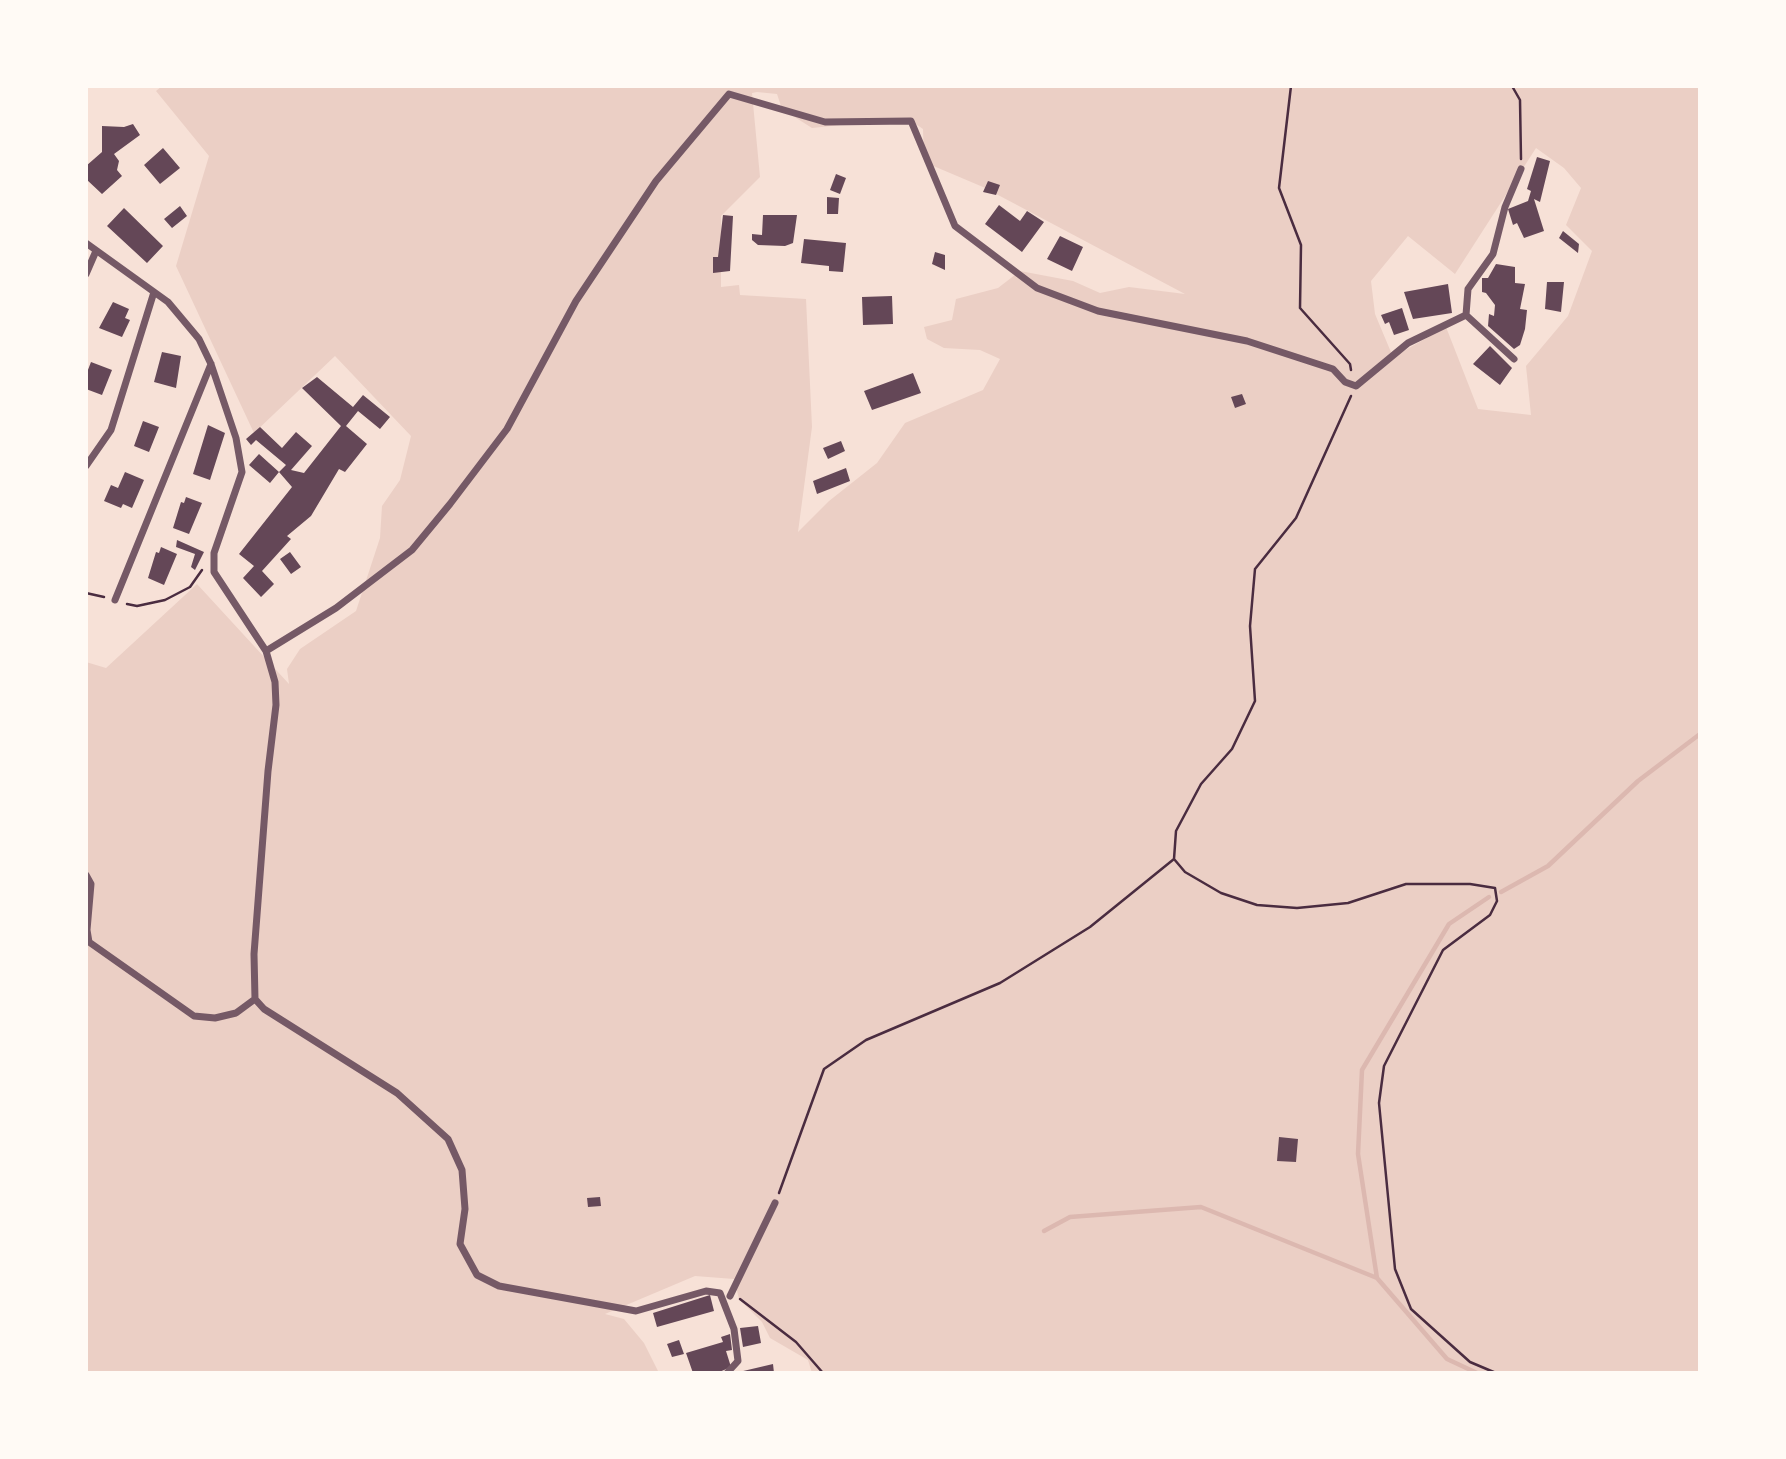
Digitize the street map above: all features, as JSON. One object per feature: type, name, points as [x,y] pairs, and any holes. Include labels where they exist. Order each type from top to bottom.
[{"type":"street","points":[[266,651],[336,608],[412,550],[450,505],[507,429],[576,301],[656,181],[729,94],[825,122],[911,121],[955,226],[1037,288],[1098,311],[1247,341],[1333,369],[1345,382],[1356,386],[1408,342],[1466,315]]},
{"type":"street","points":[[1466,315],[1468,289],[1493,254],[1505,207],[1521,169]]},
{"type":"street","points":[[86,243],[154,292],[183,318],[199,339],[211,364],[236,438],[242,471],[214,553],[214,572],[266,651],[275,682],[276,705],[254,954],[255,999],[264,1009],[397,1093],[448,1139],[462,1170],[464,1209],[460,1244],[477,1275],[499,1286],[636,1311],[706,1291],[720,1293],[734,1329],[738,1361],[727,1373]]},
{"type":"street","points":[[86,274],[96,251]]},
{"type":"street","points":[[86,466],[111,430],[154,292]]},
{"type":"street","points":[[1466,315],[1514,359]]},
{"type":"street","points":[[115,600],[211,364]]},
{"type":"street","points":[[86,875],[91,884],[87,930],[89,942],[194,1016],[215,1018],[236,1013],[255,999]]},
{"type":"street","points":[[730,1296],[775,1203]]},
{"type":"path","points":[[1291,86],[1279,188],[1301,245],[1300,308],[1350,364],[1356,386],[1296,518],[1255,569],[1250,626],[1255,701],[1232,749],[1201,784],[1176,831],[1174,859],[1185,872],[1221,893],[1256,905],[1297,908],[1348,903],[1406,884],[1471,884],[1494,888],[1497,901],[1490,915],[1443,950],[1384,1066],[1379,1103],[1395,1269],[1411,1309],[1470,1362],[1496,1373]]},
{"type":"path","points":[[1512,86],[1520,100],[1521,169]]},
{"type":"path","points":[[86,593],[137,606],[165,600],[190,587],[214,553]]},
{"type":"path","points":[[775,1203],[824,1069],[866,1040],[1000,983],[1090,927],[1174,859]]},
{"type":"path","points":[[730,1296],[738,1298],[796,1342],[823,1373]]},
{"type":"shaded area","points":[[162,86],[1700,86],[1700,1373],[812,1373],[808,1360],[770,1338],[762,1322],[739,1299],[734,1279],[695,1276],[605,1314],[624,1319],[644,1343],[659,1373],[86,1373],[86,662],[106,668],[197,584],[289,684],[287,669],[300,649],[356,611],[380,538],[382,506],[400,480],[411,436],[335,356],[254,433],[176,266],[209,156],[156,91]],"holes":[[[752,93],[777,94],[782,109],[812,128],[907,118],[923,129],[924,162],[983,187],[1185,294],[1129,287],[1100,293],[1073,281],[1020,271],[998,288],[956,299],[952,320],[924,327],[927,339],[944,348],[980,350],[1000,359],[983,390],[905,423],[877,463],[829,501],[798,532],[812,427],[806,299],[740,295],[739,285],[721,287],[721,216],[760,177]],[[1536,148],[1564,168],[1581,188],[1566,225],[1592,251],[1568,316],[1526,366],[1531,415],[1478,409],[1446,327],[1393,357],[1375,314],[1371,281],[1408,236],[1455,274]]]},
{"type":"building","points":[[133,124],[140,135],[114,154],[119,161],[117,170],[122,176],[102,194],[86,179],[86,166],[102,152],[102,126],[124,127]]},
{"type":"building","points":[[163,148],[180,168],[160,184],[144,165]]},
{"type":"building","points":[[1537,157],[1550,161],[1540,202],[1534,199],[1544,231],[1524,238],[1517,223],[1513,225],[1508,209],[1528,201],[1531,191],[1527,189]]},
{"type":"building","points":[[836,174],[846,178],[840,194],[830,190]]},
{"type":"building","points":[[988,181],[1000,185],[996,195],[983,192]]},
{"type":"building","points":[[827,197],[839,198],[838,214],[827,214]]},
{"type":"building","points":[[999,205],[1020,221],[1027,211],[1044,222],[1022,252],[985,224]]},
{"type":"building","points":[[180,206],[187,216],[172,228],[164,219]]},
{"type":"building","points":[[124,208],[163,246],[147,263],[107,226]]},
{"type":"building","points":[[723,215],[733,216],[730,271],[713,273],[713,257],[718,257]]},
{"type":"building","points":[[763,215],[797,215],[793,243],[785,246],[758,245],[752,240],[752,234],[762,235]]},
{"type":"building","points":[[1563,231],[1579,244],[1578,253],[1559,238]]},
{"type":"building","points":[[1060,236],[1083,247],[1072,271],[1047,259]]},
{"type":"building","points":[[804,239],[846,243],[843,272],[829,271],[829,266],[801,263]]},
{"type":"building","points":[[935,252],[945,255],[945,270],[932,264]]},
{"type":"building","points":[[1496,264],[1515,267],[1515,283],[1525,284],[1520,309],[1527,310],[1525,329],[1520,345],[1514,349],[1488,326],[1489,314],[1494,316],[1495,305],[1486,293],[1482,292],[1482,278],[1488,278]]},
{"type":"building","points":[[1547,282],[1564,282],[1561,312],[1545,309]]},
{"type":"building","points":[[1448,284],[1452,313],[1413,319],[1404,292]]},
{"type":"building","points":[[892,296],[893,324],[863,325],[862,297]]},
{"type":"building","points":[[113,302],[129,309],[125,318],[130,320],[122,337],[99,328]]},
{"type":"building","points":[[1402,308],[1409,330],[1394,335],[1389,322],[1385,324],[1381,315]]},
{"type":"building","points":[[1490,346],[1512,368],[1500,385],[1473,364]]},
{"type":"building","points":[[162,352],[181,356],[176,388],[154,382]]},
{"type":"building","points":[[91,362],[112,370],[102,395],[86,389],[86,375]]},
{"type":"building","points":[[913,373],[921,393],[872,410],[864,391]]},
{"type":"building","points":[[317,377],[353,407],[363,395],[390,417],[380,429],[358,411],[346,426],[367,444],[345,472],[339,469],[311,516],[287,536],[291,539],[262,571],[274,584],[261,597],[243,578],[254,566],[239,554],[292,487],[279,472],[286,465],[256,440],[251,445],[246,439],[260,427],[282,448],[296,432],[312,446],[291,470],[304,473],[341,426],[302,388]]},
{"type":"building","points":[[1242,394],[1246,404],[1235,408],[1231,397]]},
{"type":"building","points":[[143,421],[159,427],[149,452],[134,446]]},
{"type":"building","points":[[208,425],[225,433],[210,480],[193,474]]},
{"type":"building","points":[[841,441],[845,451],[828,459],[823,448]]},
{"type":"building","points":[[259,454],[279,472],[270,483],[249,465]]},
{"type":"building","points":[[846,468],[850,481],[817,494],[813,481]]},
{"type":"building","points":[[125,472],[144,480],[132,508],[123,504],[121,508],[104,501],[111,485],[118,488]]},
{"type":"building","points":[[186,497],[202,503],[189,534],[173,528],[181,502],[184,503]]},
{"type":"building","points":[[177,540],[204,552],[195,570],[191,567],[195,554],[176,547]]},
{"type":"building","points":[[161,547],[177,554],[164,585],[148,578],[156,552],[159,553]]},
{"type":"building","points":[[290,552],[301,567],[291,574],[280,559]]},
{"type":"building","points":[[1279,1137],[1298,1139],[1296,1162],[1277,1161]]},
{"type":"building","points":[[600,1197],[601,1206],[588,1207],[587,1198]]},
{"type":"building","points":[[710,1295],[714,1311],[657,1327],[653,1313]]},
{"type":"building","points":[[758,1326],[761,1343],[743,1347],[740,1328]]},
{"type":"building","points":[[730,1334],[732,1350],[726,1351],[731,1367],[717,1373],[693,1373],[686,1353],[723,1342],[721,1337]]},
{"type":"building","points":[[679,1340],[684,1354],[672,1357],[667,1344]]},
{"type":"building","points":[[773,1364],[774,1373],[739,1373],[739,1372]]},
{"type":"waterway","points":[[1501,892],[1548,866],[1638,781],[1700,734]]},
{"type":"waterway","points":[[1477,1373],[1447,1359],[1377,1278],[1358,1154],[1362,1070],[1449,924],[1489,897]]},
{"type":"waterway","points":[[1044,1231],[1070,1217],[1201,1207],[1377,1278]]}]
